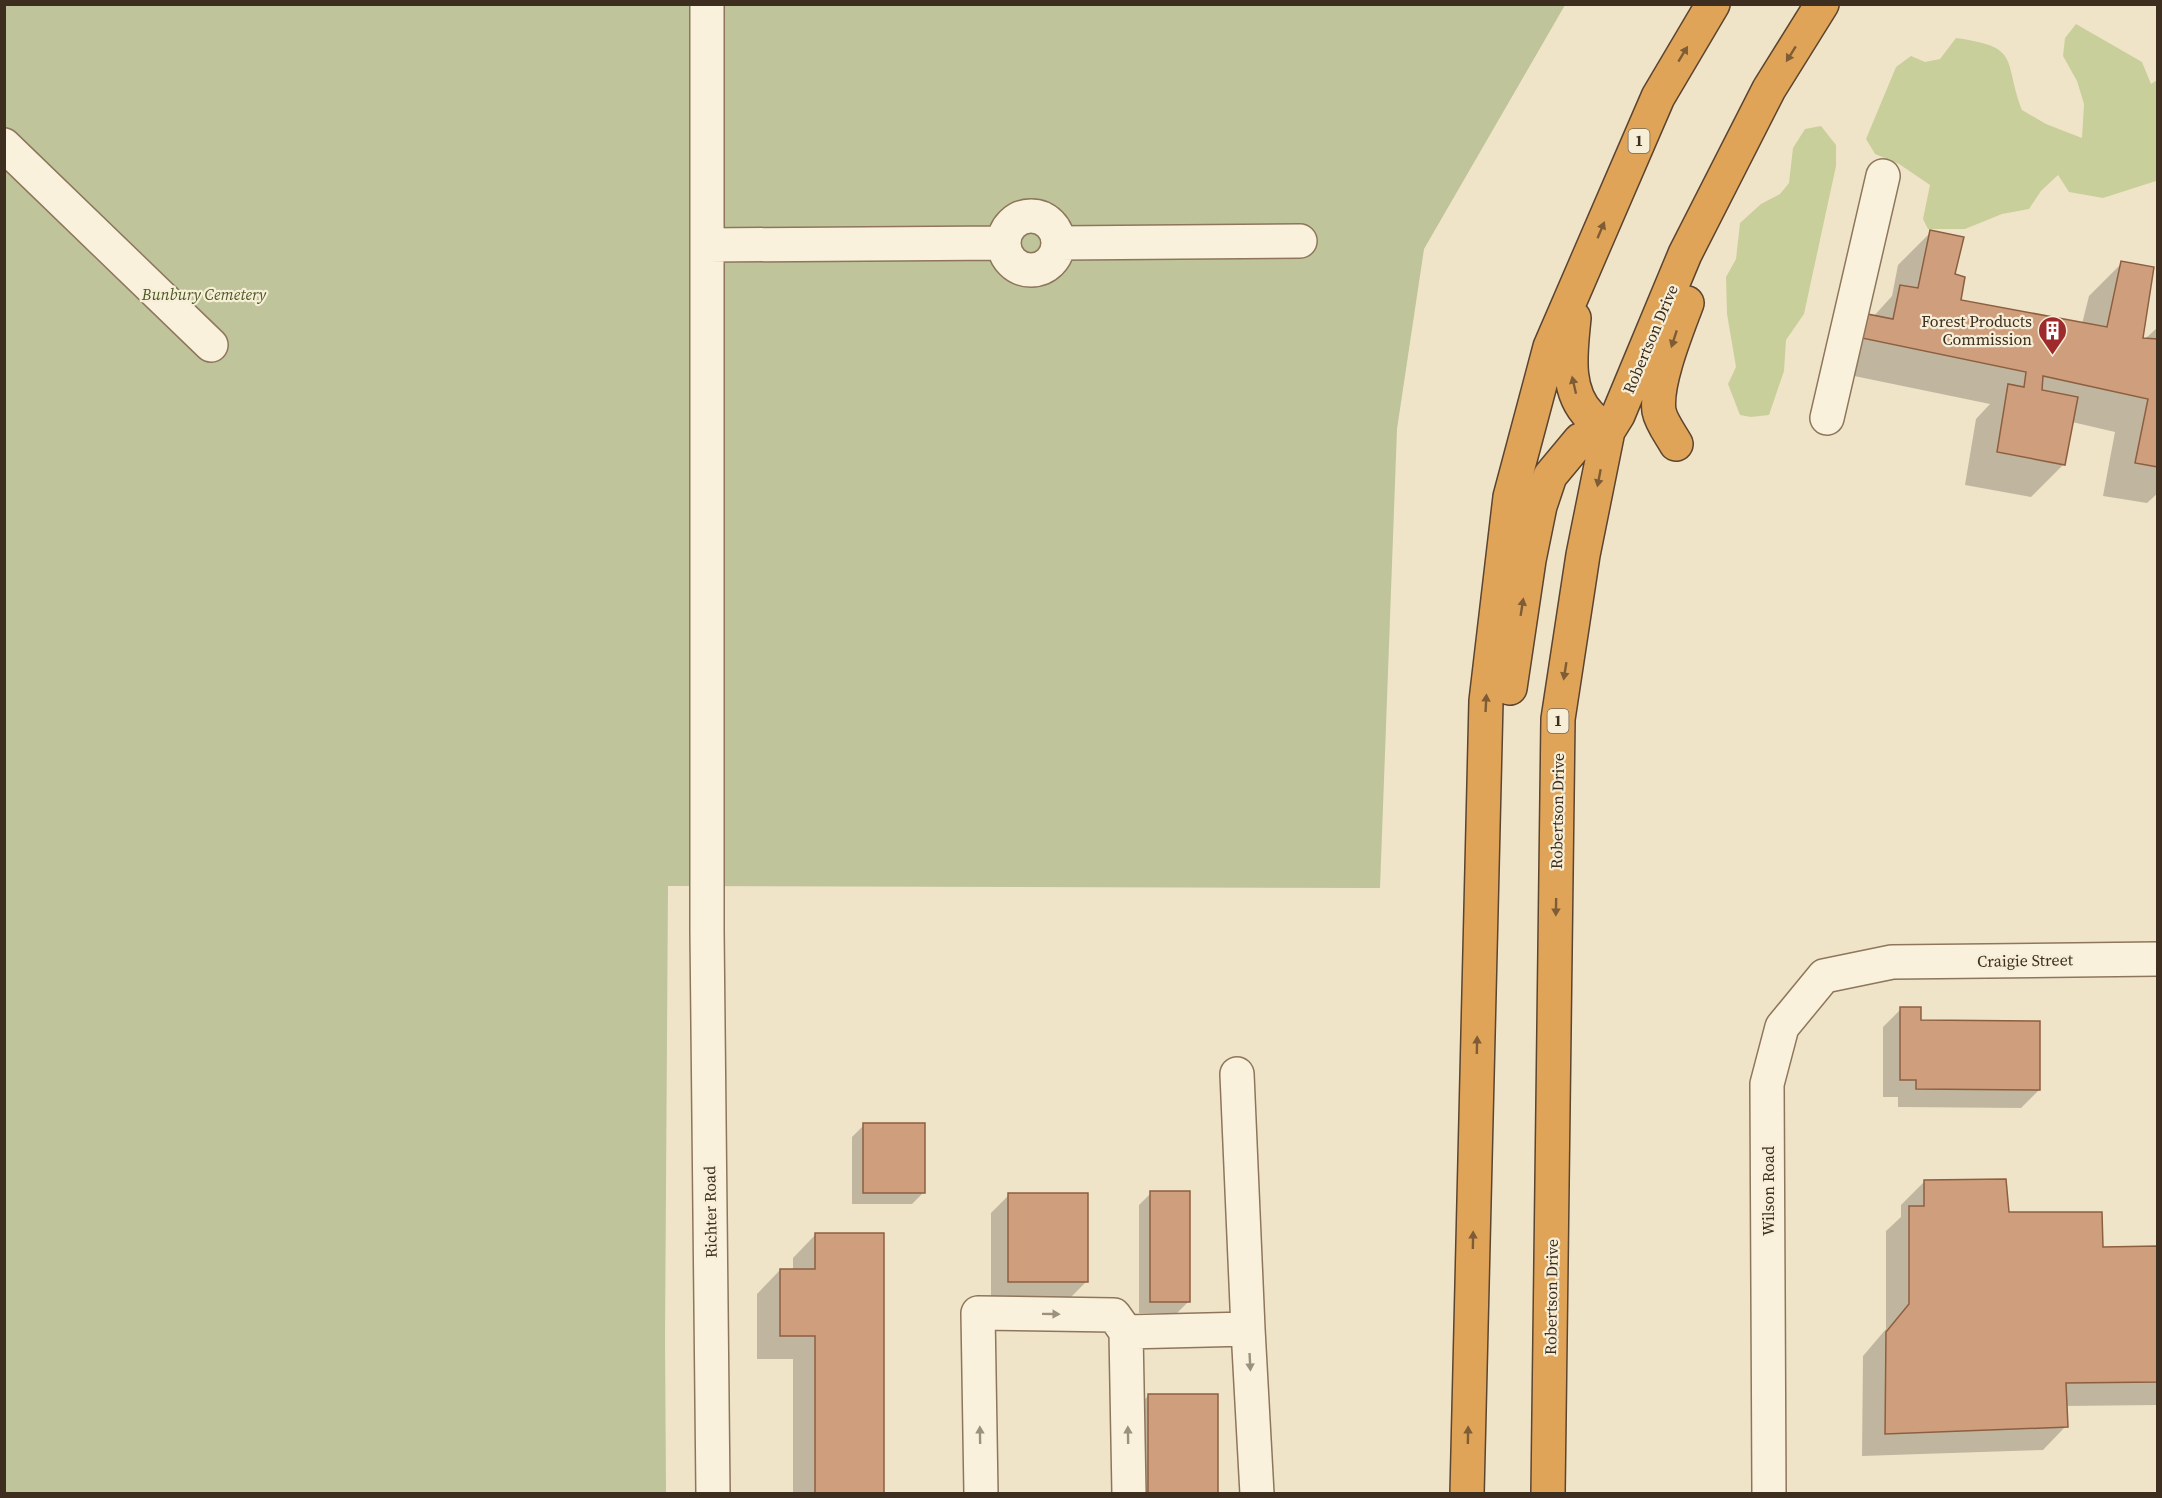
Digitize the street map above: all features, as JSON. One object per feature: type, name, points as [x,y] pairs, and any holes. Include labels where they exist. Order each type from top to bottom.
[{"type":"highway","name":"1","points":[[1467,1494],[1486,701],[1510,497],[1550,347],[1658,97],[1713,4]]},
{"type":"highway","name":"Robertson Drive","points":[[1548,1494],[1558,719],[1583,555],[1608,431],[1618,415],[1685,254],[1769,88],[1822,4]]},
{"type":"highway","points":[[1676,444],[1659,413],[1659,394],[1672,345],[1690,294],[1730,198],[1750,126]]},
{"type":"highway","points":[[1577,284],[1570,359],[1574,392],[1588,415],[1608,431]]},
{"type":"highway","points":[[1480,935],[1495,860],[1502,763],[1514,659],[1540,506],[1550,476],[1580,440],[1608,431]]},
{"type":"street","name":"Richter Road","points":[[707,4],[707,931],[712,1494]]},
{"type":"street","points":[[4,145],[211,345]]},
{"type":"street","points":[[1827,418],[1883,176]]},
{"type":"street","points":[[707,245],[1004,243],[1006,255],[1014,265],[1024,270],[1037,270],[1048,265],[1056,256],[1059,243],[1300,241]]},
{"type":"street","name":"Craigie Street","points":[[1892,962],[2157,959]]},
{"type":"street","name":"Wilson Road","points":[[1769,1494],[1767,1084],[1782,1027],[1824,976],[1892,962]]},
{"type":"street","points":[[1237,1074],[1257,1494]]},
{"type":"street","points":[[981,1494],[978,1313],[1114,1315],[1126,1332],[1129,1494]]},
{"type":"street","points":[[1126,1332],[1248,1329]]},
{"type":"green space","name":"Bunbury Cemetery","points":[[5,5],[1565,5],[1424,249],[1397,429],[1380,888],[668,886],[666,1493],[5,1494]]},
{"type":"green space","points":[[2076,24],[2142,62],[2151,84],[2157,80],[2158,178],[2156,181],[2103,198],[2069,192],[2058,175],[2041,191],[2029,209],[2002,214],[1965,229],[1928,229],[1923,219],[1930,185],[1899,164],[1875,154],[1866,139],[1896,67],[1911,56],[1925,62],[1940,59],[1956,38],[1991,46],[2007,59],[2022,110],[2046,124],[2082,138],[2084,104],[2077,81],[2063,56],[2065,38]]},
{"type":"green space","points":[[1821,126],[1836,145],[1836,166],[1804,314],[1786,340],[1784,371],[1769,415],[1751,417],[1740,415],[1728,384],[1736,367],[1727,314],[1726,277],[1736,259],[1740,223],[1761,204],[1780,194],[1789,183],[1793,148],[1805,129]]},
{"type":"building","name":"Forest Products Commission","points":[[1930,230],[1964,237],[1955,274],[1965,277],[1961,300],[2107,327],[2121,261],[2154,267],[2143,338],[2158,339],[2158,467],[2135,463],[2148,399],[2043,376],[2042,390],[2078,397],[2065,465],[1997,452],[2008,384],[2024,387],[2026,372],[1857,337],[1862,313],[1893,319],[1900,285],[1918,288]]},
{"type":"building","points":[[1900,1007],[1921,1007],[1921,1020],[2040,1021],[2040,1090],[1916,1089],[1916,1080],[1900,1080]]},
{"type":"building","points":[[863,1123],[925,1123],[925,1193],[863,1193]]},
{"type":"building","points":[[2006,1179],[2009,1212],[2102,1212],[2103,1247],[2158,1246],[2158,1382],[2066,1383],[2068,1427],[1885,1434],[1886,1332],[1909,1304],[1909,1206],[1924,1206],[1924,1180]]},
{"type":"building","points":[[1150,1191],[1190,1191],[1190,1302],[1150,1302]]},
{"type":"building","points":[[1008,1193],[1088,1193],[1088,1282],[1008,1282]]},
{"type":"building","points":[[815,1233],[884,1233],[884,1494],[815,1494],[815,1336],[780,1336],[780,1269],[815,1269]]},
{"type":"building","points":[[1148,1394],[1218,1394],[1218,1494],[1148,1494]]},
{"type":"place","name":"Forest Products Commission","points":[[2053,356]]}]
